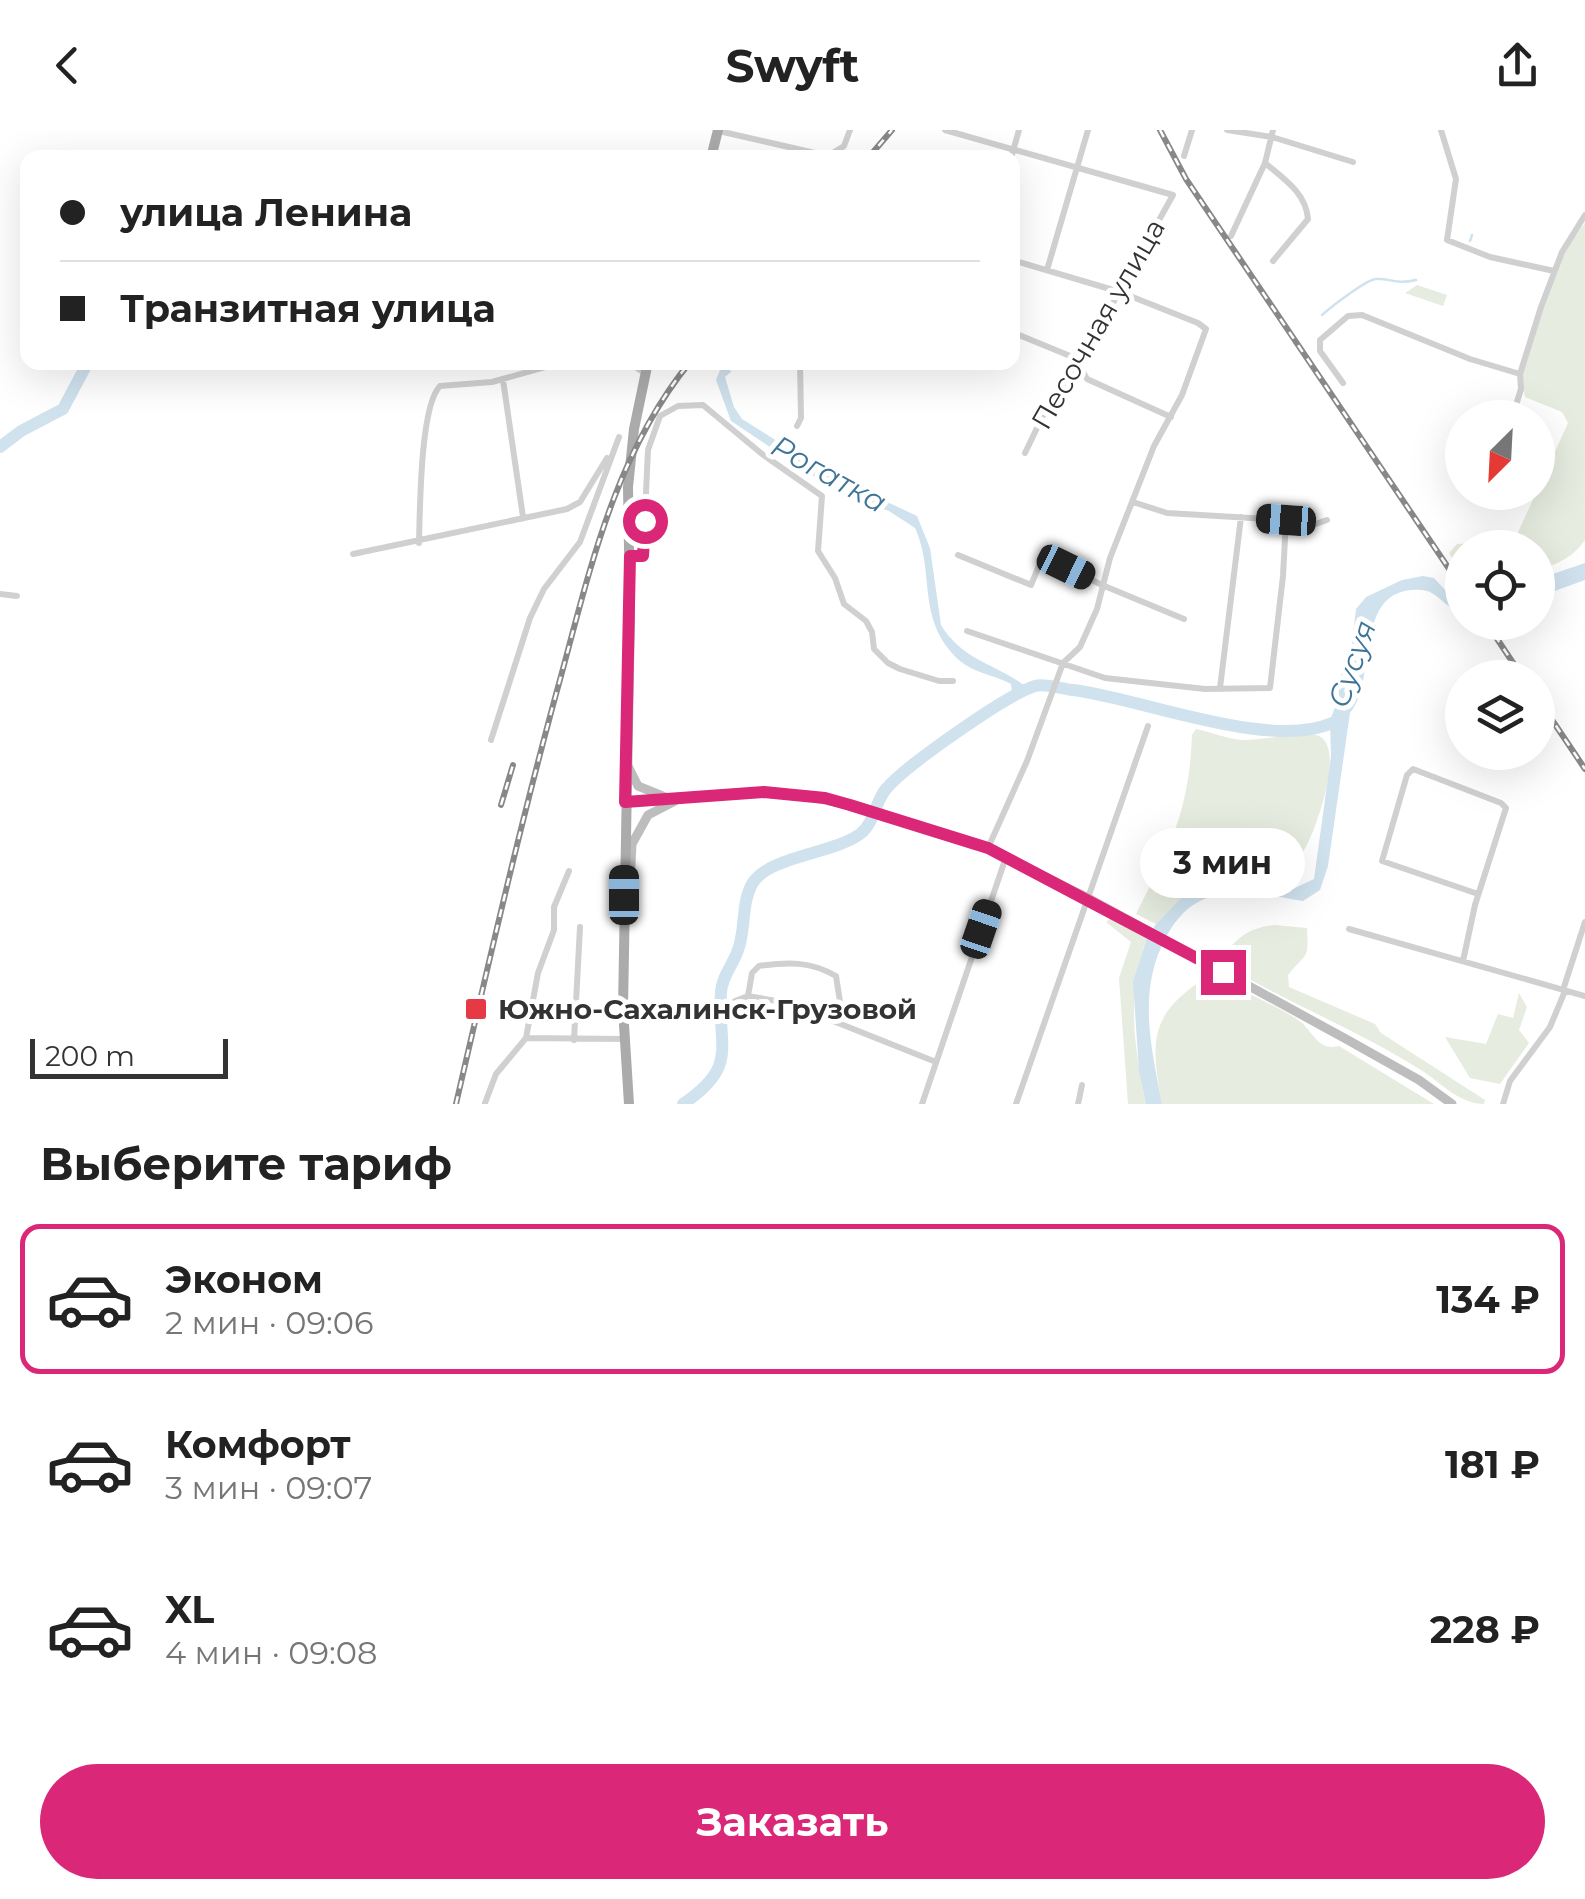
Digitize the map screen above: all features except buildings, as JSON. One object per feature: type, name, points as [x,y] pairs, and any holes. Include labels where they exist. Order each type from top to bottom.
[{"type":"main road","points":[[629,1103],[624,934],[628,487],[634,429],[646,370]]},
{"type":"main road","points":[[625,759],[638,786],[646,793],[677,799]]},
{"type":"main road","points":[[625,802],[764,792],[825,798],[988,848],[1136,924],[1418,1080],[1452,1104]]},
{"type":"main road","points":[[624,934],[630,908],[632,844],[648,815],[677,799]]},
{"type":"street","points":[[718,130],[796,150]]},
{"type":"street","points":[[945,130],[1078,166]]},
{"type":"street","points":[[1013,150],[1019,130]]},
{"type":"street","points":[[1048,270],[1088,130]]},
{"type":"street","points":[[1184,156],[1192,130]]},
{"type":"street","points":[[1227,130],[1272,133],[1353,162]]},
{"type":"street","points":[[1440,130],[1456,179],[1447,240],[1490,257],[1554,271]]},
{"type":"street","points":[[1231,236],[1265,163],[1272,133]]},
{"type":"street","points":[[1265,163],[1299,192],[1309,213],[1273,261]]},
{"type":"street","name":"Песочная улица","points":[[1025,453],[1048,405],[1079,364],[1173,195],[1078,166]]},
{"type":"street","points":[[1518,400],[1520,374],[1554,271],[1585,215]]},
{"type":"street","points":[[988,848],[1064,663],[1080,647],[1097,609],[1154,446],[1171,416],[1206,329],[1120,292],[1020,262]]},
{"type":"street","points":[[1343,383],[1320,350],[1320,340],[1348,316],[1362,316],[1470,359],[1520,374]]},
{"type":"street","points":[[1020,335],[1075,358],[1087,379],[1171,416]]},
{"type":"street","points":[[418,543],[420,481],[433,392],[440,386],[502,380],[536,370]]},
{"type":"street","points":[[797,426],[801,418],[800,370]]},
{"type":"street","points":[[502,380],[523,517]]},
{"type":"street","points":[[630,556],[643,556],[648,450],[660,416],[678,406],[703,406],[822,496],[818,551],[835,578],[844,604],[866,621],[874,650],[900,668],[939,681],[953,681]]},
{"type":"street","points":[[352,554],[567,509],[580,502],[618,436],[634,429]]},
{"type":"street","points":[[491,740],[530,618],[544,590],[580,542],[618,436]]},
{"type":"street","points":[[1133,502],[1167,512],[1313,525],[1327,520]]},
{"type":"street","points":[[1220,688],[1240,516]]},
{"type":"street","points":[[967,631],[1105,678],[1220,688],[1270,688],[1286,520]]},
{"type":"street","points":[[958,555],[1031,585],[1043,556],[1102,586],[1184,619]]},
{"type":"street","points":[[0,594],[17,596]]},
{"type":"street","points":[[1016,1104],[1148,726]]},
{"type":"street","points":[[1463,960],[1478,894],[1506,808],[1501,802],[1414,769],[1407,775],[1382,861],[1478,894]]},
{"type":"street","points":[[922,1104],[1006,857]]},
{"type":"street","points":[[485,1103],[496,1074],[526,1038],[538,973],[554,930],[554,907],[569,871]]},
{"type":"street","points":[[1504,1104],[1510,1081],[1550,1027],[1585,922]]},
{"type":"street","points":[[574,1040],[580,927]]},
{"type":"street","points":[[1349,928],[1585,996]]},
{"type":"street","points":[[748,996],[752,973],[759,966],[786,962],[816,964],[836,976],[841,1008],[837,1021]]},
{"type":"street","points":[[735,1001],[748,996],[788,1003],[936,1062]]},
{"type":"street","points":[[526,1038],[626,1039]]},
{"type":"street","points":[[1078,1104],[1082,1086]]},
{"type":"shaded area","points":[[1585,223],[1585,540],[1576,551],[1555,564],[1555,530],[1519,530],[1528,510],[1555,510],[1555,451],[1568,423],[1562,412],[1555,409],[1555,400],[1525,397],[1520,374],[1562,252]]},
{"type":"shaded area","points":[[1417,285],[1447,295],[1443,306],[1405,293]]},
{"type":"shaded area","points":[[1196,729],[1242,740],[1319,736],[1330,755],[1326,788],[1307,845],[1285,877],[1239,879],[1181,898],[1156,924],[1136,914],[1176,828]]},
{"type":"shaded area","points":[[1112,917],[1147,938],[1134,1000],[1138,1061],[1146,1104],[1128,1104],[1119,978],[1131,942],[1106,922]]},
{"type":"shaded area","points":[[1275,925],[1307,928],[1307,952],[1288,975],[1289,987],[1375,1024],[1381,1033],[1485,1100],[1484,1104],[1460,1097],[1399,1057],[1220,962],[1243,936]]},
{"type":"shaded area","points":[[1210,975],[1284,1011],[1322,1044],[1339,1046],[1434,1104],[1162,1104],[1156,1062],[1159,1029],[1175,1002]]},
{"type":"shaded area","points":[[1519,993],[1527,1007],[1519,1030],[1529,1043],[1500,1084],[1470,1078],[1445,1037],[1486,1044],[1498,1014],[1513,1018]]},
{"type":"water","name":"Рогатка","points":[[720,370],[730,370],[725,377],[742,419],[834,477],[917,516],[930,548],[941,625],[969,654],[1025,686],[1012,693],[1011,684],[966,665],[946,645],[932,613],[925,562],[915,528],[889,511],[822,482],[731,421],[716,380]]},
{"type":"water","points":[[1585,563],[1585,580],[1555,591],[1555,573]]},
{"type":"water","name":"Сусуя","points":[[1434,578],[1445,590],[1445,602],[1422,590],[1400,592],[1385,602],[1376,618],[1359,698],[1350,713],[1328,866],[1320,890],[1303,901],[1260,893],[1222,894],[1202,900],[1179,918],[1157,957],[1152,978],[1149,1019],[1162,1104],[1146,1104],[1139,1071],[1133,982],[1147,938],[1181,898],[1211,882],[1260,880],[1274,888],[1293,889],[1314,879],[1331,756],[1330,720],[1339,697],[1338,683],[1351,651],[1356,609],[1366,597],[1402,580]]},
{"type":"waterway","points":[[1470,241],[1472,235]]},
{"type":"waterway","points":[[1322,315],[1371,280],[1416,280]]},
{"type":"waterway","points":[[0,447],[63,409],[84,370]]},
{"type":"waterway","points":[[683,1104],[701,1090],[719,1066],[722,986],[740,942],[752,884],[772,867],[860,834],[882,794],[897,778],[1003,702],[1044,685],[1240,727],[1306,730],[1332,723]]},
{"type":"railway","points":[[875,150],[892,130]]},
{"type":"railway","points":[[1160,130],[1186,179],[1445,563]]},
{"type":"railway","points":[[456,1104],[533,782],[595,552],[643,434],[684,370]]},
{"type":"railway","points":[[1498,640],[1511,660]]},
{"type":"railway","points":[[1555,724],[1585,769]]},
{"type":"railway","points":[[501,805],[513,765]]},
{"type":"place","name":"Южно-Сахалинск-Грузовой","points":[[476,1009]]},
{"type":"route","points":[[645,521],[643,556],[630,556],[625,802],[764,792],[825,798],[850,805],[988,848],[1223,972]]}]
